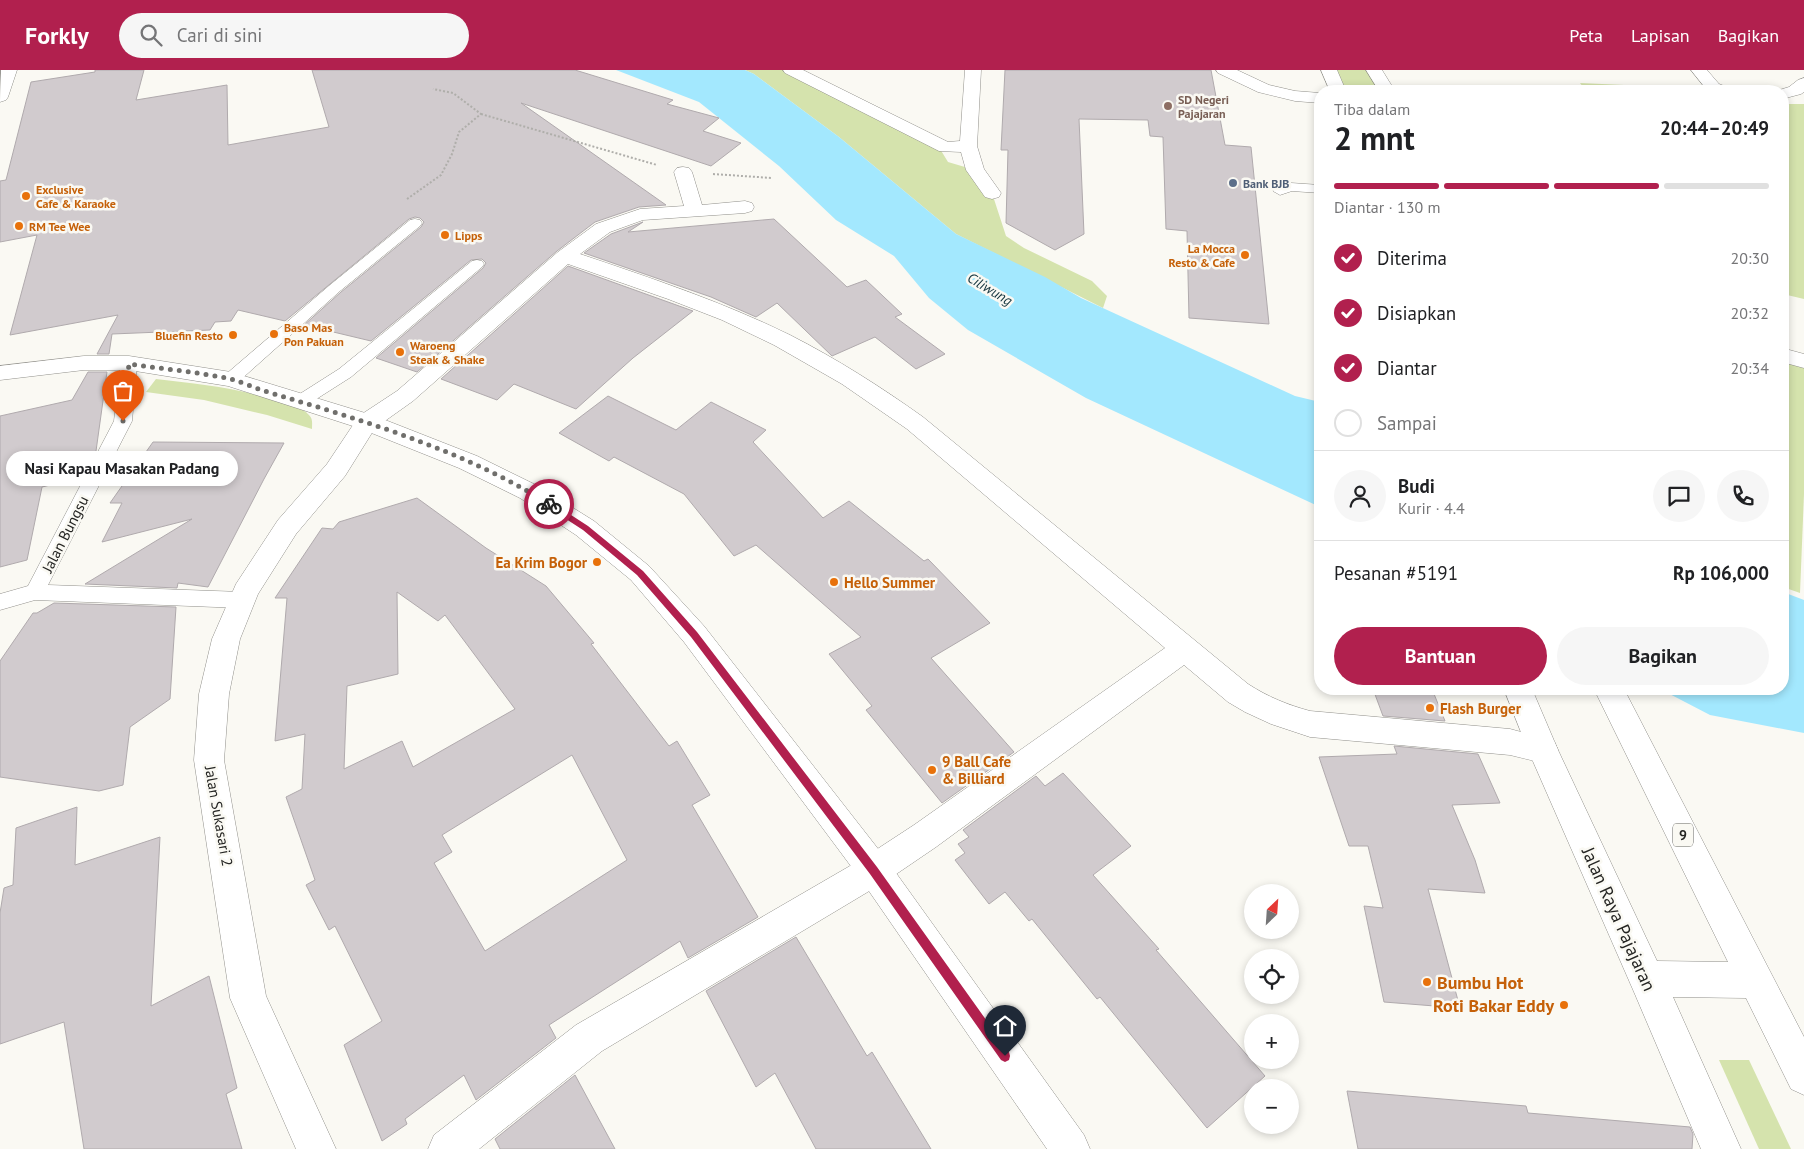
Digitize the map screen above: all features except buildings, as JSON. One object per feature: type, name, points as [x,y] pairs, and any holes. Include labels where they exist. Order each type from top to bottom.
[{"type":"main road","points":[[0,97],[9,70]]},
{"type":"main road","points":[[791,70],[937,144],[944,147],[968,146]]},
{"type":"main road","points":[[974,70],[968,146],[975,170],[992,193]]},
{"type":"main road","points":[[1224,70],[1264,89],[1295,96],[1314,98]]},
{"type":"main road","points":[[1329,70],[1335,85]]},
{"type":"main road","points":[[1374,70],[1383,85]]},
{"type":"main road","points":[[1699,70],[1711,85]]},
{"type":"main road","points":[[937,144],[952,164],[975,170]]},
{"type":"main road","points":[[683,172],[695,211]]},
{"type":"main road","points":[[367,422],[405,396],[565,256],[603,228],[640,215],[745,207]]},
{"type":"main road","points":[[565,256],[655,286],[733,318],[780,339],[870,391],[915,423],[1185,649],[1254,704],[1288,718],[1310,724],[1510,742],[1543,750]]},
{"type":"main road","points":[[1789,357],[1804,361]]},
{"type":"main road","points":[[0,372],[84,363],[129,364],[231,380],[367,422],[468,462],[530,492],[585,528],[640,573],[694,634],[874,870],[1070,1149]]},
{"type":"main road","name":"Jalan Sukasari 2","points":[[316,1149],[248,998],[209,760],[214,694],[226,639],[246,591],[287,528],[310,498],[336,470],[367,422]]},
{"type":"main road","points":[[448,1149],[589,1038],[874,870],[925,836],[1185,649]]},
{"type":"main road","name":"Jalan Raya Pajajaran","points":[[1520,695],[1543,750],[1647,979],[1721,1149]]},
{"type":"main road","name":"9","points":[[1613,695],[1804,1076]]},
{"type":"main road","points":[[1647,979],[1757,980]]},
{"type":"lane","points":[[1280,191],[1291,188],[1314,189]]},
{"type":"lane","points":[[231,380],[335,288],[414,223]]},
{"type":"lane","points":[[301,401],[345,373],[477,264]]},
{"type":"lane","name":"Jalan Bungsu","points":[[35,592],[123,421],[129,364]]},
{"type":"lane","name":"Jalan Bungsu","points":[[0,602],[35,592],[242,600]]},
{"type":"path","points":[[433,89],[454,93],[481,114],[683,172],[772,178]]},
{"type":"path","points":[[400,203],[441,175],[452,154],[459,132],[481,114]]},
{"type":"green space","points":[[745,70],[792,70],[937,144],[948,162],[975,170],[992,193],[1006,236],[1024,248],[1092,281],[1107,296],[1103,308],[956,234],[839,137],[754,74]]},
{"type":"green space","points":[[1329,70],[1381,70],[1386,85],[1335,85]]},
{"type":"green space","points":[[1580,83],[1624,85],[1582,85]]},
{"type":"green space","points":[[1789,104],[1804,104],[1804,299],[1789,295]]},
{"type":"green space","points":[[1789,359],[1804,363],[1804,494],[1800,593],[1789,589]]},
{"type":"green space","points":[[156,379],[235,390],[292,405],[306,412],[312,421],[312,429],[267,415],[204,400],[146,392]]},
{"type":"green space","points":[[1719,1060],[1749,1060],[1791,1149],[1759,1149]]},
{"type":"water","name":"Ciliwung","points":[[616,70],[745,70],[754,74],[839,137],[956,234],[1045,277],[1081,298],[1295,396],[1314,401],[1314,504],[1086,398],[968,330],[929,298],[894,256],[836,220],[779,166],[699,102]]},
{"type":"water","points":[[1789,594],[1804,600],[1804,733],[1710,715],[1672,695],[1789,695]]},
{"type":"way so far","points":[[123,421],[129,364],[231,380],[391,431],[468,462],[530,492],[549,504]]},
{"type":"place","name":"SD Negeri Pajajaran","points":[[1168,106]]},
{"type":"place","name":"Bank BJB","points":[[1233,183]]},
{"type":"place","name":"Exclusive Cafe & Karaoke","points":[[26,196]]},
{"type":"place","name":"RM Tee Wee","points":[[19,226]]},
{"type":"place","name":"Lipps","points":[[445,235]]},
{"type":"place","name":"La Mocca Resto & Cafe","points":[[1245,255]]},
{"type":"place","name":"Baso Mas Pon Pakuan","points":[[274,334]]},
{"type":"place","name":"Bluefin Resto","points":[[233,335]]},
{"type":"place","name":"Waroeng Steak & Shake","points":[[400,352]]},
{"type":"place","name":"Nasi Kapau Masakan Padang","points":[[123,421]]},
{"type":"place","name":"Ea Krim Bogor","points":[[597,562]]},
{"type":"place","name":"Hello Summer","points":[[834,582]]},
{"type":"place","name":"Flash Burger","points":[[1430,708]]},
{"type":"place","name":"9 Ball Cafe & Billiard","points":[[932,770]]},
{"type":"place","name":"Bumbu Hot","points":[[1427,982]]},
{"type":"place","name":"Roti Bakar Eddy","points":[[1564,1005]]},
{"type":"route","points":[[549,504],[585,528],[640,573],[694,634],[874,870],[1005,1056]]}]
